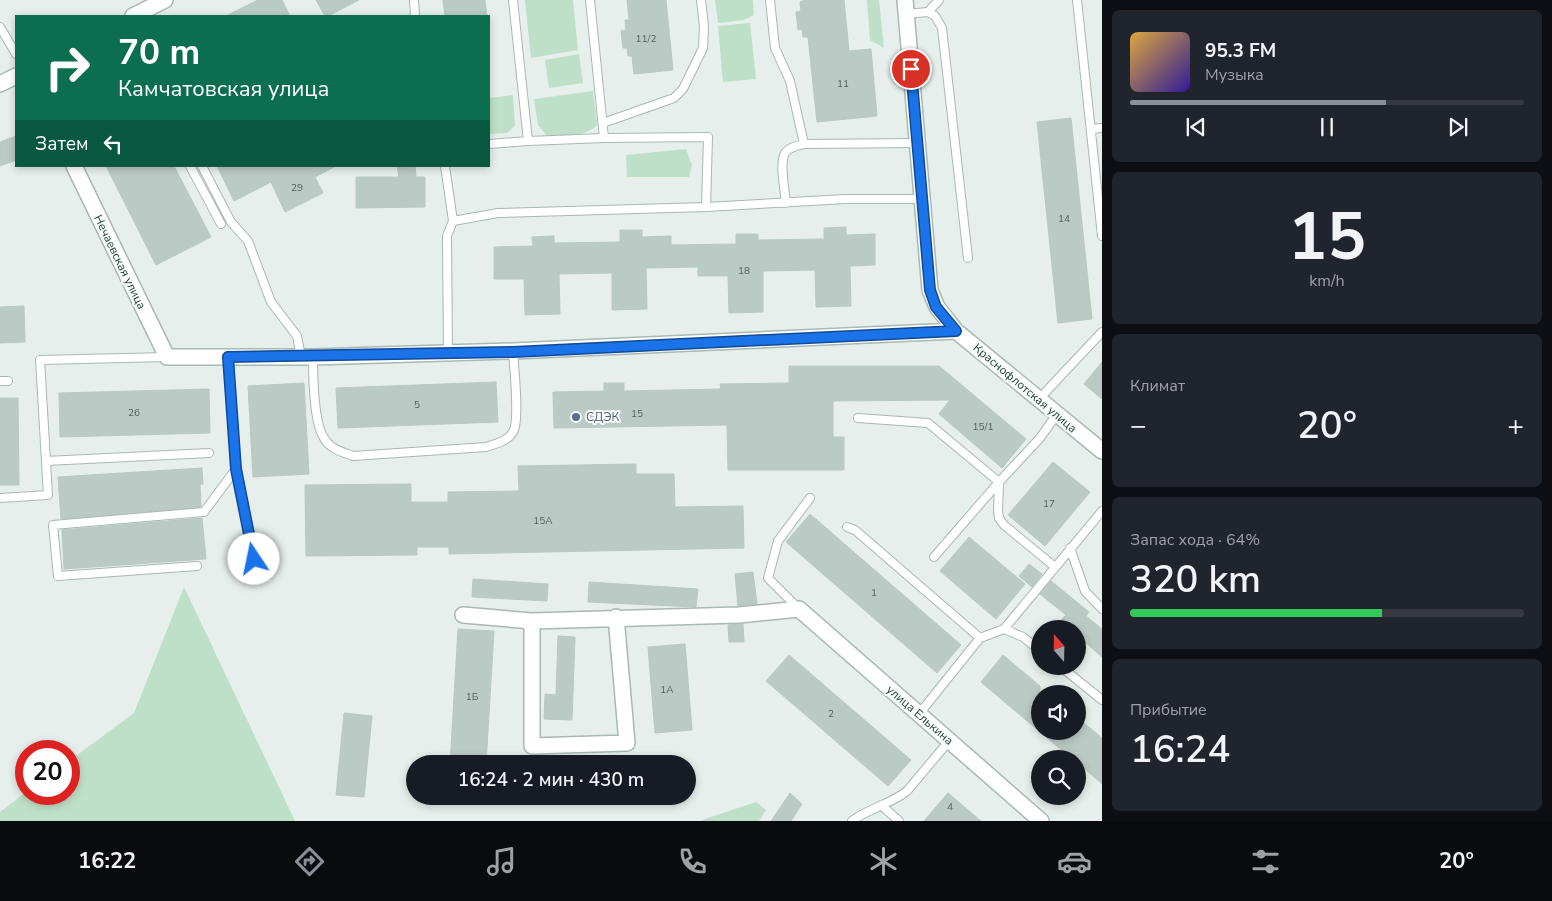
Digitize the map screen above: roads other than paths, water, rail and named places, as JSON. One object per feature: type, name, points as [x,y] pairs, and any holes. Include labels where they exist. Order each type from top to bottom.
[{"type":"street","points":[[138,15],[157,2]]},
{"type":"street","name":"Краснофлотская улица","points":[[906,7],[924,199],[930,290],[936,307],[956,331],[1102,451]]},
{"type":"street","points":[[0,84],[15,76]]},
{"type":"street","name":"Нечаевская улица","points":[[74,167],[167,358]]},
{"type":"street","points":[[167,358],[513,352],[956,331]]},
{"type":"street","points":[[463,615],[532,621],[739,615],[799,609]]},
{"type":"street","name":"улица Елькина","points":[[799,609],[1041,821]]},
{"type":"street","points":[[532,621],[532,746],[627,742],[616,618]]},
{"type":"lane","points":[[414,0],[415,15]]},
{"type":"lane","points":[[513,0],[528,141]]},
{"type":"lane","points":[[590,0],[604,138]]},
{"type":"lane","points":[[603,123],[674,98],[683,89],[703,48],[704,26],[701,0]]},
{"type":"lane","points":[[770,0],[775,48],[790,81],[804,144]]},
{"type":"lane","points":[[928,12],[939,0]]},
{"type":"lane","points":[[1077,0],[1102,236]]},
{"type":"lane","points":[[906,7],[928,12],[935,16],[942,28],[968,258]]},
{"type":"lane","points":[[0,27],[15,52]]},
{"type":"lane","points":[[1091,129],[1102,128]]},
{"type":"lane","points":[[490,144],[604,138],[708,137],[706,207]]},
{"type":"lane","points":[[786,202],[783,161],[786,152],[793,147],[804,144],[918,143]]},
{"type":"lane","points":[[191,167],[220,224]]},
{"type":"lane","points":[[203,167],[231,222],[248,241],[271,302],[297,336],[307,357],[321,433],[324,439],[337,451],[353,456],[486,447],[500,442],[513,433],[516,420],[513,352]]},
{"type":"lane","points":[[445,167],[453,221],[447,236],[448,353]]},
{"type":"lane","points":[[453,221],[498,213],[706,207],[845,199],[924,199]]},
{"type":"lane","points":[[1039,399],[1102,332]]},
{"type":"lane","points":[[228,357],[236,469],[254,559]]},
{"type":"lane","points":[[0,498],[48,495],[40,360],[167,358]]},
{"type":"lane","points":[[934,557],[1040,438],[1057,414]]},
{"type":"lane","points":[[858,418],[928,423],[999,482]]},
{"type":"lane","points":[[46,461],[209,453]]},
{"type":"lane","points":[[197,566],[58,576],[53,525],[204,512],[236,469]]},
{"type":"lane","points":[[999,482],[999,518],[1004,525],[1055,567]]},
{"type":"lane","points":[[799,609],[768,578],[778,541],[810,498]]},
{"type":"lane","points":[[919,714],[980,638],[1004,629],[1102,511]]},
{"type":"lane","points":[[846,527],[855,530],[980,638]]},
{"type":"lane","points":[[1070,548],[1085,591],[1102,608]]},
{"type":"lane","points":[[1004,629],[1023,637],[1031,644]]},
{"type":"lane","points":[[1071,675],[1102,700]]},
{"type":"lane","points":[[852,821],[869,810],[900,797],[949,740]]},
{"type":"lane","points":[[881,805],[899,821]]},
{"type":"place","name":"СДЭК","points":[[576,417]]}]
